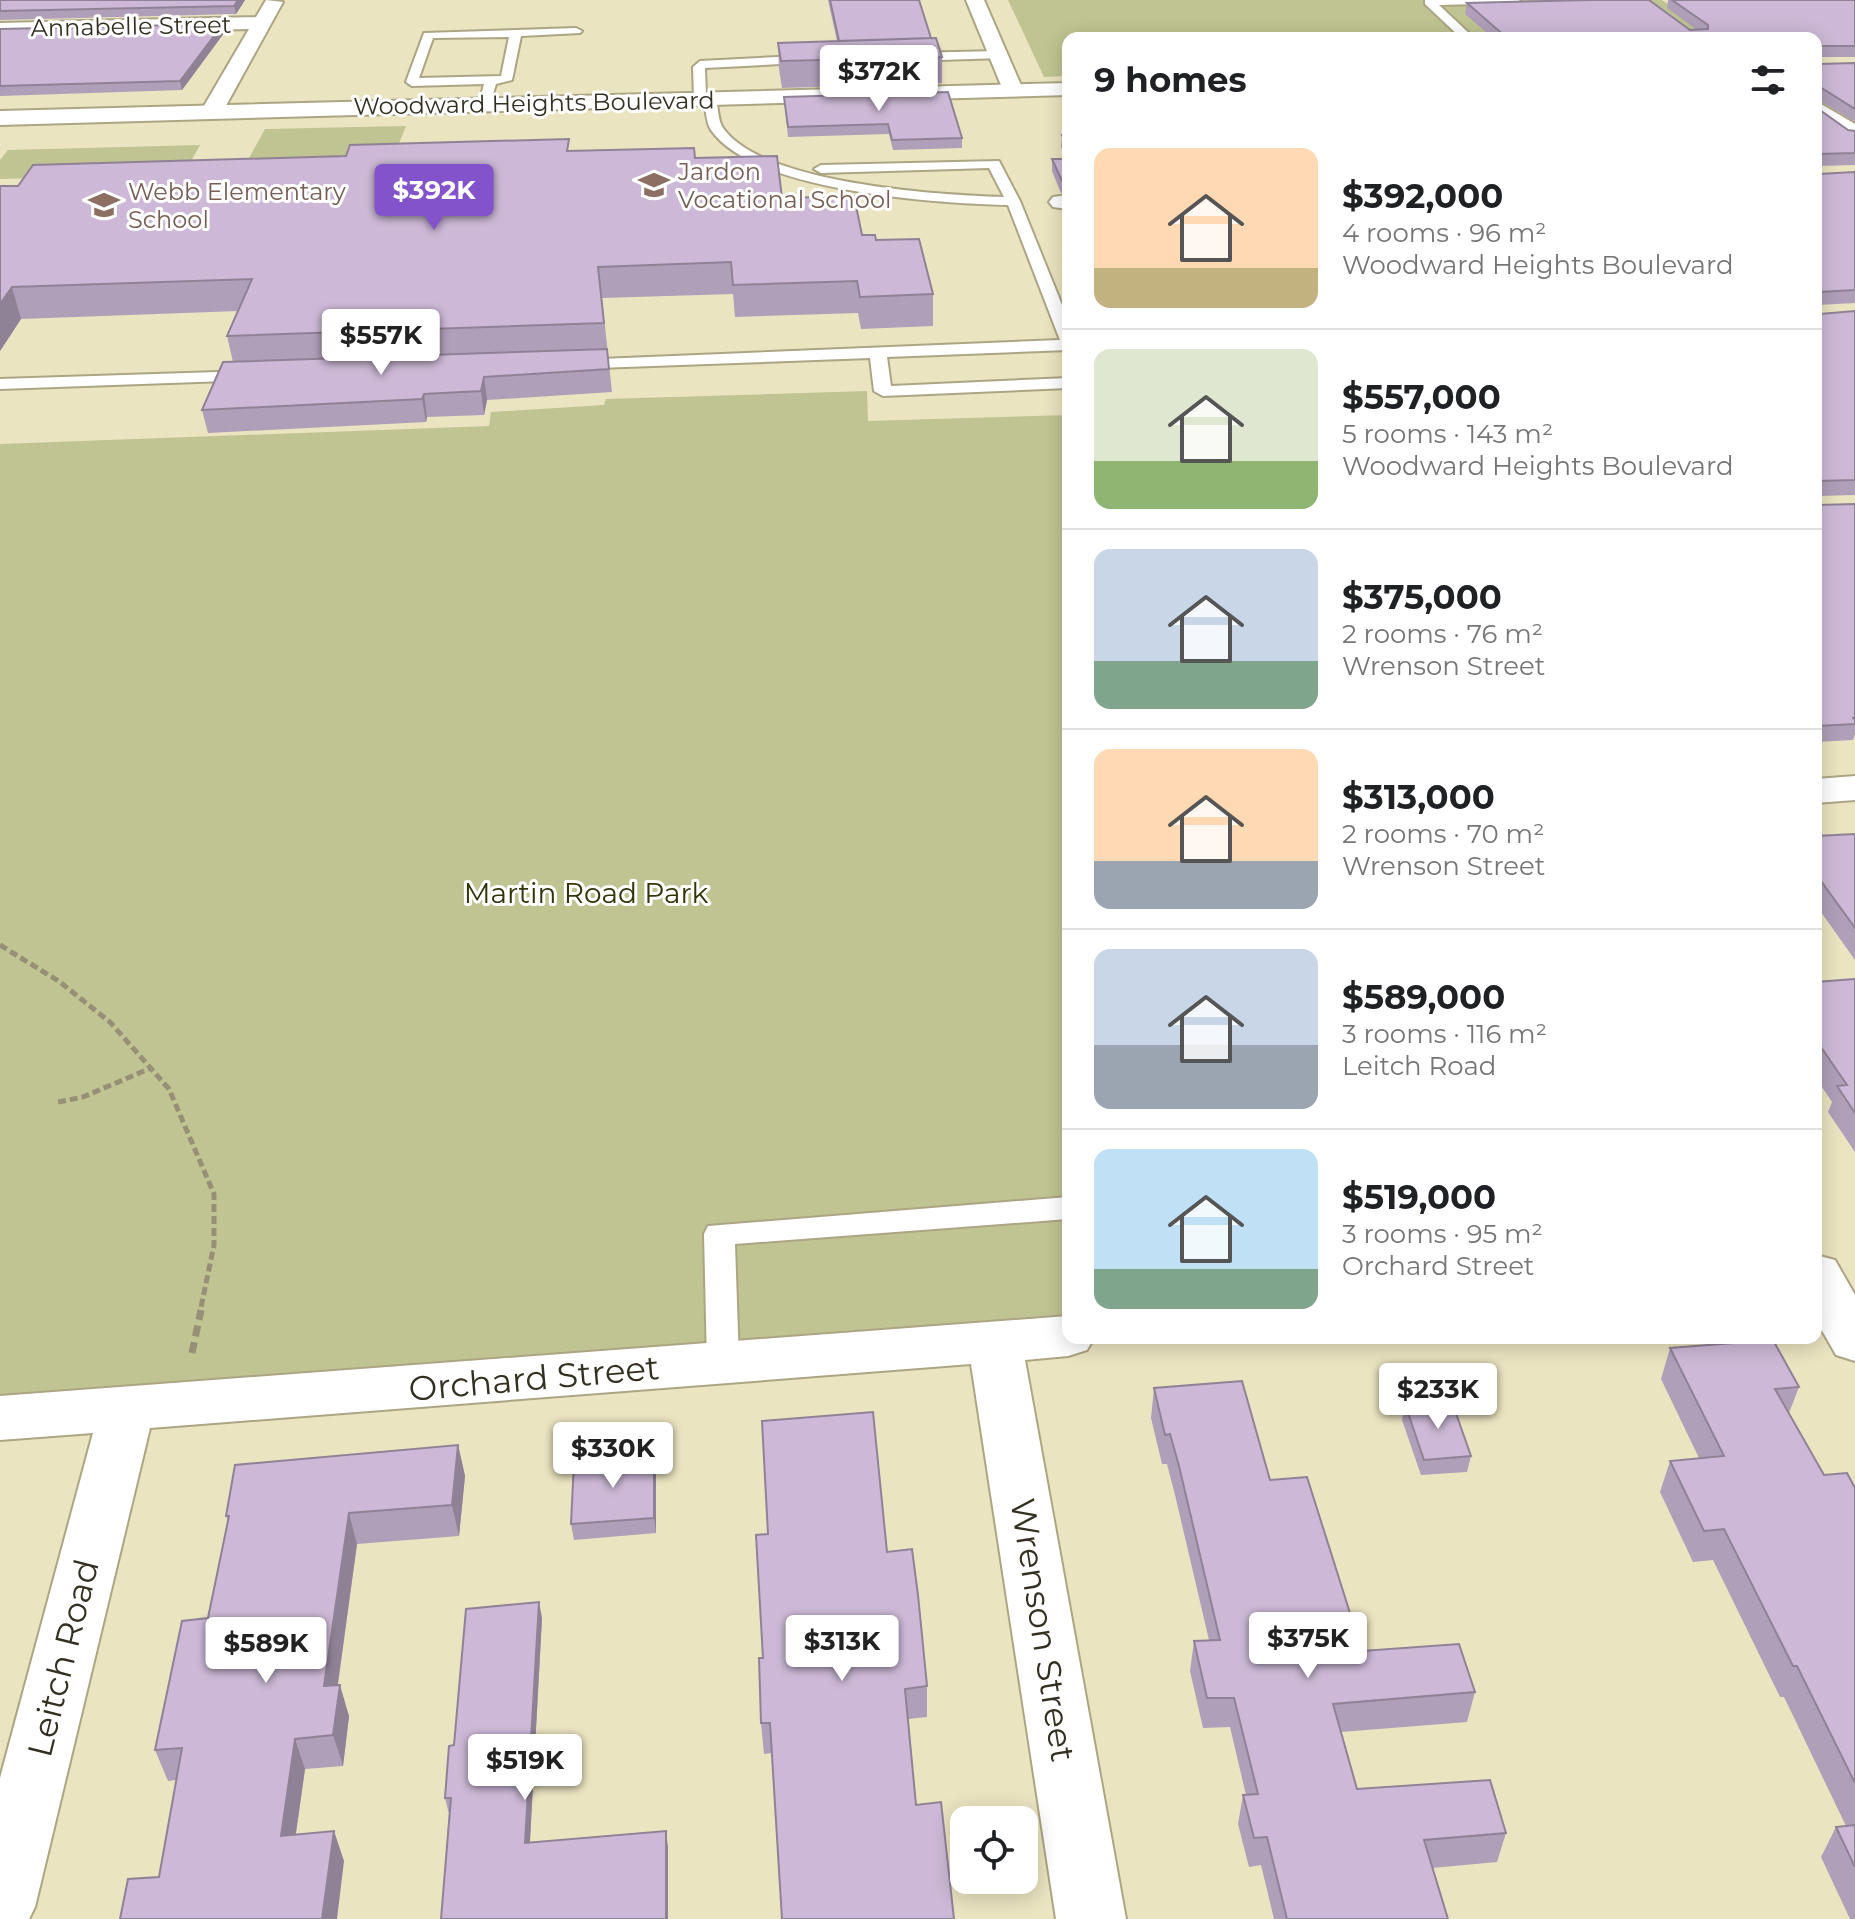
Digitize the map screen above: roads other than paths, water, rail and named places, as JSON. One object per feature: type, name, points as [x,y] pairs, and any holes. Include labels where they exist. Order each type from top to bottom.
[{"type":"street","points":[[212,111],[275,0]]},
{"type":"street","points":[[975,0],[1013,90]]},
{"type":"street","name":"Annabelle Street","points":[[0,29],[262,23]]},
{"type":"street","name":"Woodward Heights Boulevard","points":[[0,118],[1062,89]]},
{"type":"street","points":[[1822,111],[1855,134]]},
{"type":"street","points":[[1822,791],[1855,788]]},
{"type":"street","points":[[1826,1276],[1855,1341]]},
{"type":"street","name":"Orchard Street","points":[[0,1418],[1062,1336]]},
{"type":"street","name":"Wrenson Street","points":[[995,1342],[1091,1919]]},
{"type":"street","name":"Leitch Road","points":[[0,1907],[127,1409]]},
{"type":"lane","points":[[1462,32],[1429,2],[1515,0]]},
{"type":"lane","points":[[516,33],[506,80],[412,82],[428,35],[576,31]]},
{"type":"lane","points":[[903,57],[998,55]]},
{"type":"lane","points":[[826,59],[704,64],[699,67],[711,119],[725,142],[760,160],[817,179],[887,193],[952,201],[1013,201]]},
{"type":"lane","points":[[485,104],[491,80]]},
{"type":"lane","points":[[790,170],[994,164],[1013,201],[1062,328]]},
{"type":"lane","points":[[555,366],[1062,343]]},
{"type":"lane","points":[[878,353],[883,391],[1062,383]]},
{"type":"lane","points":[[0,384],[270,375]]},
{"type":"lane","points":[[723,1362],[719,1234],[1062,1208]]},
{"type":"place","name":"Jardon Vocational School","points":[[654,185]]},
{"type":"place","name":"Webb Elementary School","points":[[104,205]]},
{"type":"park label","name":"Martin Road Park","points":[[586,893]]}]
